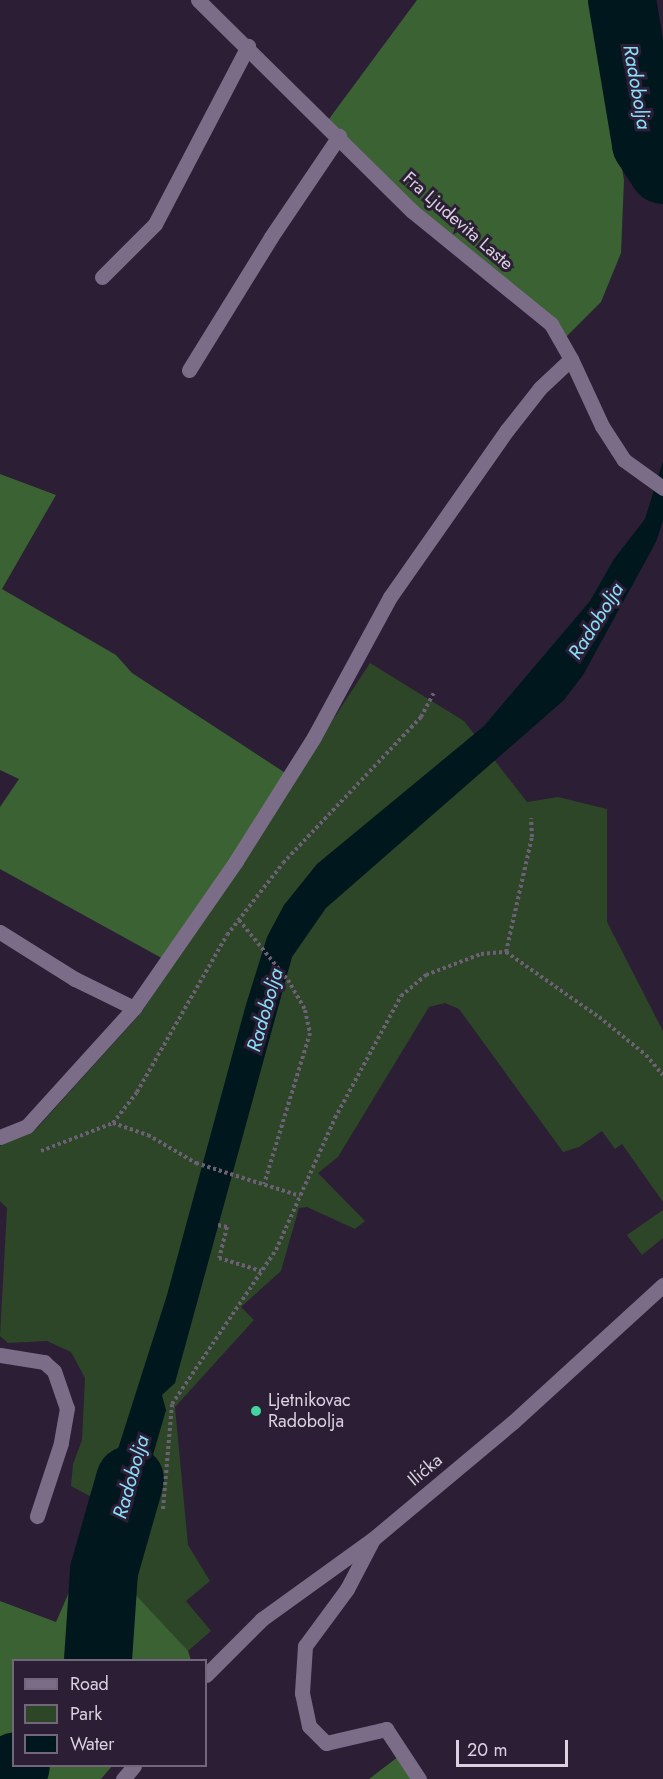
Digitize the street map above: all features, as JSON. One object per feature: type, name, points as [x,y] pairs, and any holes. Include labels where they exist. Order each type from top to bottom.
[{"type":"street","name":"Fra Ljudevita Laste","points":[[198,0],[339,136],[412,212],[551,324],[572,359],[602,426],[618,452],[657,484]]},
{"type":"street","points":[[102,277],[155,224],[248,46]]},
{"type":"street","points":[[189,370],[271,237],[339,136]]},
{"type":"street","points":[[0,1137],[27,1126],[134,1008],[236,861],[314,737],[390,597],[507,430],[540,388],[572,359]]},
{"type":"street","points":[[0,932],[75,978],[134,1008]]},
{"type":"street","name":"Ilićka","points":[[207,1674],[262,1619],[373,1539],[513,1422],[663,1285]]},
{"type":"street","points":[[0,1355],[44,1362],[54,1371],[67,1408],[61,1443],[37,1516]]},
{"type":"street","points":[[373,1539],[347,1589],[305,1646],[302,1693],[309,1726],[326,1743],[386,1729],[419,1779]]},
{"type":"street","points":[[123,1779],[133,1767]]},
{"type":"path","points":[[35,1153],[113,1122],[136,1092],[239,920],[283,863],[421,717],[434,693]]},
{"type":"path","points":[[506,952],[532,837],[531,818]]},
{"type":"path","points":[[239,920],[263,945],[288,980],[305,1010],[310,1033],[264,1184]]},
{"type":"path","points":[[163,1509],[172,1404],[276,1250],[367,1053],[401,996],[426,975],[481,954],[506,952],[599,1017],[646,1055],[663,1075]]},
{"type":"path","points":[[113,1122],[148,1135],[196,1163],[300,1196]]},
{"type":"path","points":[[218,1225],[227,1227],[219,1258],[261,1271]]},
{"type":"green space","points":[[417,0],[593,0],[624,180],[621,253],[601,302],[561,342],[326,123]]},
{"type":"green space","points":[[0,474],[56,495],[2,589],[116,655],[132,673],[290,776],[167,961],[0,869],[0,807],[19,779],[0,770]]},
{"type":"green space","points":[[370,663],[464,721],[527,802],[558,797],[607,809],[607,922],[663,1031],[663,1202],[622,1144],[615,1149],[602,1131],[579,1147],[563,1152],[459,1009],[445,1003],[429,1007],[338,1157],[318,1173],[365,1221],[355,1229],[307,1207],[299,1208],[281,1271],[241,1307],[254,1320],[175,1407],[188,1545],[210,1581],[186,1601],[211,1631],[188,1651],[104,1571],[81,1565],[101,1502],[71,1486],[73,1464],[82,1440],[85,1378],[71,1352],[47,1341],[8,1343],[0,1336],[7,1208],[0,1201],[0,1146],[37,1128],[141,1013]]},
{"type":"green space","points":[[663,1210],[663,1238],[642,1255],[627,1235]]},
{"type":"green space","points":[[81,1565],[118,1576],[188,1651],[191,1659],[12,1659],[12,1767],[111,1767],[101,1779],[0,1779],[0,1601],[56,1622]]},
{"type":"green space","points":[[403,1753],[419,1779],[369,1779]]},
{"type":"water","points":[[663,461],[663,521],[656,542],[583,675],[564,700],[326,908],[292,957],[175,1383],[162,1395],[166,1410],[118,1576],[81,1565],[167,1295],[245,1008],[267,937],[284,905],[317,864],[484,726],[590,601],[614,559],[645,519]]},
{"type":"waterway","name":"Radobolja","points":[[622,0],[646,144],[663,170]]},
{"type":"waterway","name":"Radobolja","points":[[98,1659],[104,1571],[130,1480]]},
{"type":"waterway","name":"Radobolja","points":[[0,1775],[14,1767]]},
{"type":"place","name":"Ljetnikovac Radobolja","points":[[256,1411]]}]
